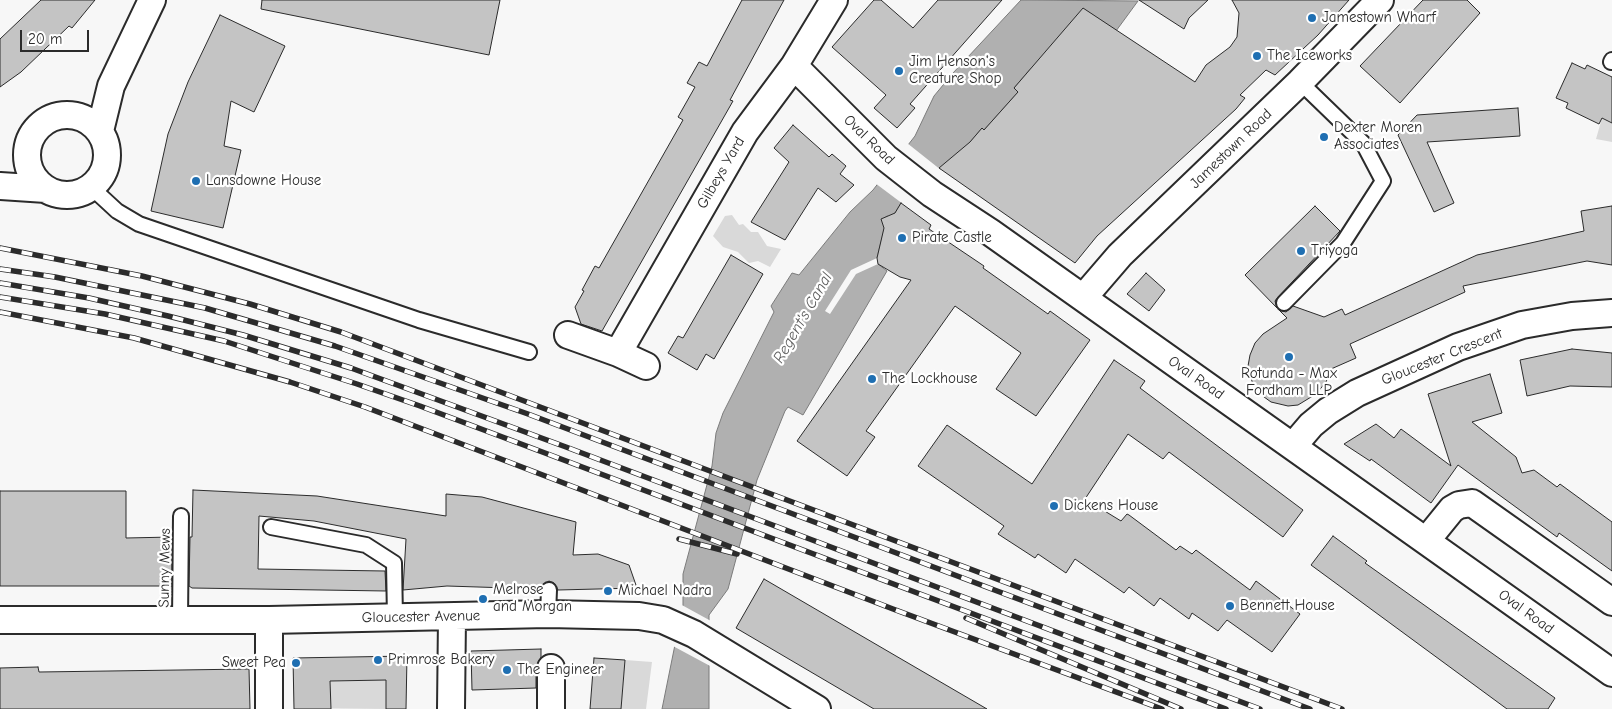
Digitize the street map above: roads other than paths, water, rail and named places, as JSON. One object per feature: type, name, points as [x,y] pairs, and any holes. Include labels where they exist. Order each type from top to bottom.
[{"type":"street","points":[[100,130],[111,86],[152,0]]},
{"type":"street","name":"Gilbeys Yard","points":[[618,353],[745,132],[794,66],[834,0]]},
{"type":"street","name":"Jamestown Road","points":[[1082,298],[1120,255],[1300,82],[1380,0]]},
{"type":"street","name":"Oval Road","points":[[794,66],[890,161],[932,194],[1293,446],[1612,673]]},
{"type":"street","points":[[75,115],[111,86]]},
{"type":"street","points":[[0,181],[27,153],[35,131],[45,122],[57,116],[75,115],[89,121],[100,130],[106,141],[106,164],[101,177],[91,187],[69,195],[57,194],[46,189],[37,181],[30,170],[27,153]]},
{"type":"street","points":[[0,186],[46,189]]},
{"type":"street","name":"Gloucester Crescent","points":[[1293,446],[1311,425],[1328,411],[1387,378],[1458,347],[1522,325],[1572,316],[1612,314]]},
{"type":"street","points":[[568,334],[646,366]]},
{"type":"street","points":[[1426,540],[1458,504],[1472,503],[1612,602]]},
{"type":"street","name":"Gloucester Avenue","points":[[0,620],[269,620],[452,617],[548,602],[662,620],[694,634],[817,709]]},
{"type":"street","points":[[451,709],[452,617]]},
{"type":"street","points":[[269,620],[269,709]]},
{"type":"street","points":[[551,668],[551,709]]},
{"type":"lane","points":[[1284,304],[1343,243],[1383,180],[1363,143],[1300,82]]},
{"type":"lane","points":[[91,187],[117,211],[138,224],[419,320],[529,352]]},
{"type":"lane","name":"Sunny Mews","points":[[180,620],[181,516]]},
{"type":"lane","points":[[272,527],[366,545],[394,563],[395,618]]},
{"type":"water","name":"Regent's Canal","points":[[1021,0],[1138,1],[1116,31],[1031,68],[1014,88],[1018,92],[984,130],[982,128],[966,147],[901,203],[892,218],[887,216],[882,220],[885,226],[877,258],[878,264],[887,271],[803,415],[788,407],[785,411],[757,480],[728,589],[709,615],[709,709],[662,709],[683,605],[683,574],[712,466],[716,433],[723,413],[774,312],[771,306],[792,273],[799,275],[850,212],[873,190],[915,136],[934,96]]},
{"type":"railway","points":[[0,248],[142,276],[250,304],[341,332],[1342,709]]},
{"type":"railway","points":[[0,269],[55,277],[205,308],[335,346],[528,414],[1310,709]]},
{"type":"railway","points":[[0,283],[89,298],[168,316],[243,335],[351,368],[566,447],[1260,709]]},
{"type":"railway","points":[[0,297],[105,314],[224,341],[357,384],[1226,709]]},
{"type":"railway","points":[[0,312],[134,338],[290,382],[365,407],[893,609],[1162,709]]},
{"type":"railway","points":[[679,539],[737,554]]},
{"type":"railway","points":[[966,618],[1181,709]]},
{"type":"place","name":"Jamestown Wharf","points":[[1312,18]]},
{"type":"place","name":"The Iceworks","points":[[1257,56]]},
{"type":"place","name":"Jim Henson's Creature Shop","points":[[899,71]]},
{"type":"place","name":"Dexter Moren Associates","points":[[1324,137]]},
{"type":"place","name":"Lansdowne House","points":[[196,181]]},
{"type":"place","name":"Pirate Castle","points":[[902,238]]},
{"type":"place","name":"Triyoga","points":[[1301,251]]},
{"type":"place","name":"Rotunda - Max Fordham LLP","points":[[1289,357]]},
{"type":"place","name":"The Lockhouse","points":[[872,379]]},
{"type":"place","name":"Dickens House","points":[[1054,506]]},
{"type":"place","name":"Michael Nadra","points":[[608,591]]},
{"type":"place","name":"Melrose and Morgan","points":[[483,599]]},
{"type":"place","name":"Bennett House","points":[[1230,606]]},
{"type":"place","name":"Primrose Bakery","points":[[378,660]]},
{"type":"place","name":"Sweet Pea","points":[[296,663]]},
{"type":"place","name":"The Engineer","points":[[507,670]]}]
